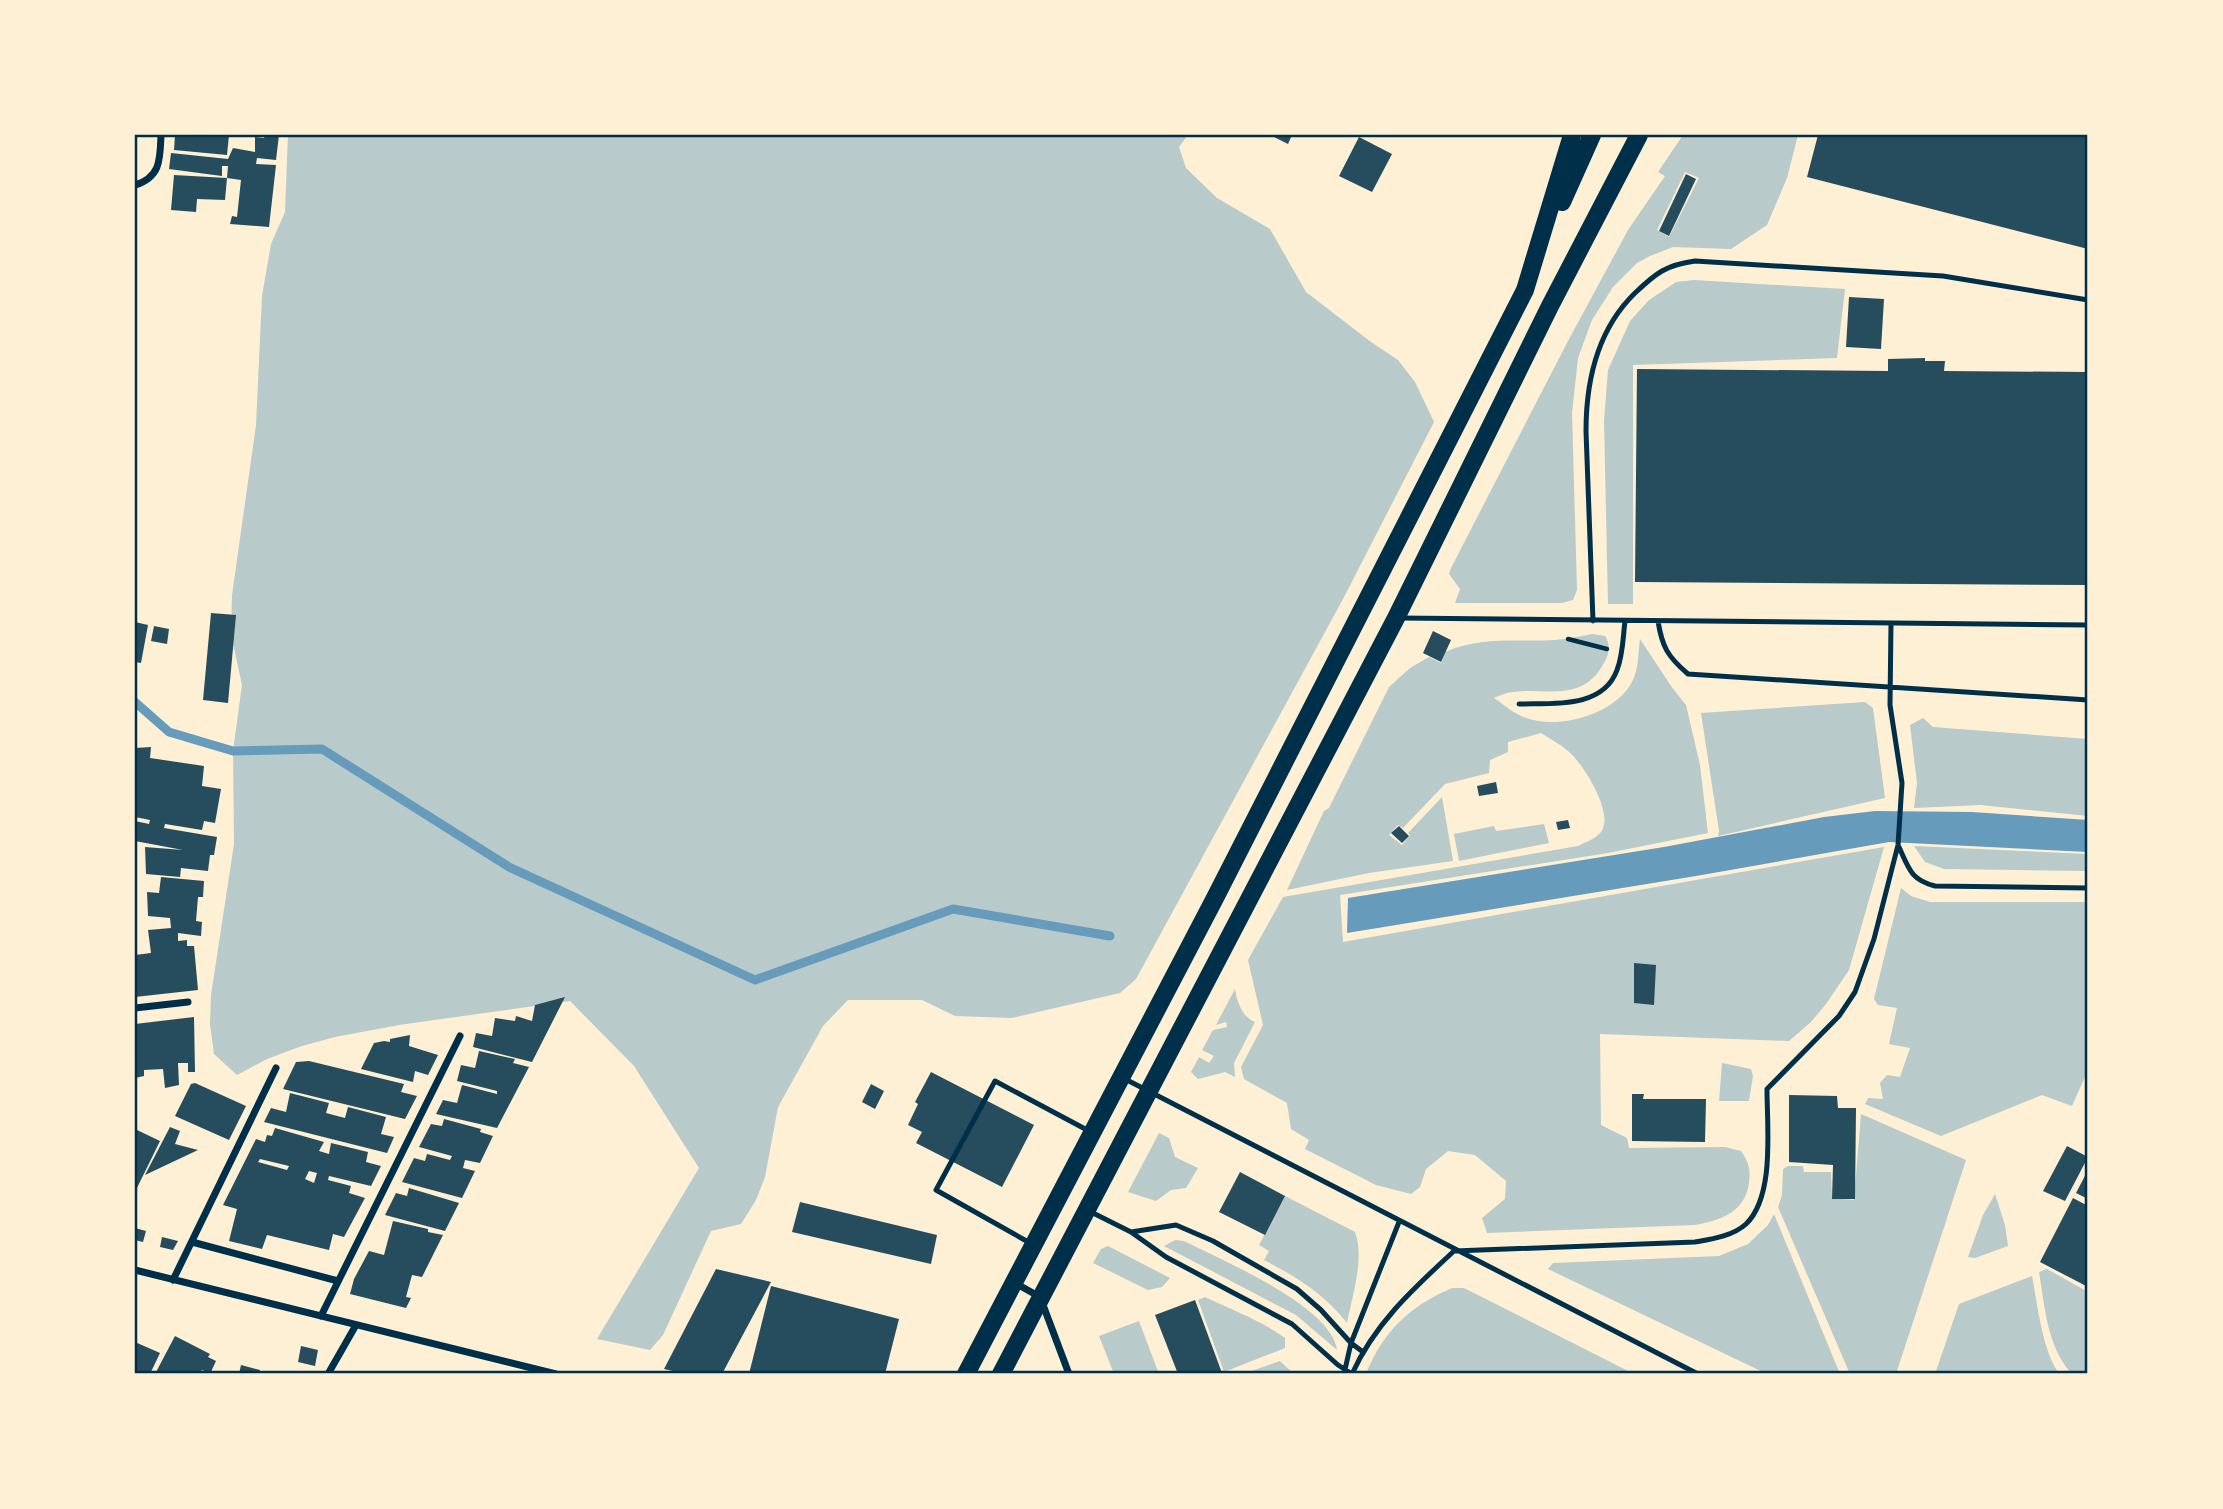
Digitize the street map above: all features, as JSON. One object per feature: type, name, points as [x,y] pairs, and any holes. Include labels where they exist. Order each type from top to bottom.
[{"type":"main road","points":[[1525,290],[1572,135]]},
{"type":"main road","points":[[966,1374],[1195,937],[1525,290],[1592,135]]},
{"type":"main road","points":[[1001,1374],[1396,618],[1550,306],[1639,135]]},
{"type":"street","points":[[135,185],[146,181],[154,173],[160,159],[162,135]]},
{"type":"street","points":[[135,1008],[188,1002]]},
{"type":"street","points":[[321,1316],[460,1036]]},
{"type":"street","points":[[173,1280],[276,1068]]},
{"type":"street","points":[[192,1242],[338,1281]]},
{"type":"street","points":[[135,1270],[556,1374]]},
{"type":"street","points":[[1014,1282],[1040,1297],[1069,1374]]},
{"type":"street","points":[[328,1374],[356,1325]]},
{"type":"lane","points":[[1593,621],[1586,431],[1586,404],[1592,372],[1601,342],[1617,311],[1661,269],[1695,261],[1943,275],[2088,300]]},
{"type":"lane","points":[[1396,618],[2088,625]]},
{"type":"lane","points":[[1519,704],[1578,702],[1611,682],[1621,654],[1625,621]]},
{"type":"lane","points":[[1658,621],[1666,651],[1672,661],[1688,674],[2088,700]]},
{"type":"lane","points":[[1086,1210],[1131,1232],[1166,1257],[1292,1324],[1344,1371],[1352,1374],[1363,1352],[1392,1311],[1454,1251],[1695,1242],[1715,1239],[1744,1226],[1757,1210],[1765,1189],[1767,1089],[1839,1016],[1855,992],[1874,939],[1898,845],[1902,783],[1889,685],[1891,623]]},
{"type":"lane","points":[[1898,845],[1911,873],[1921,882],[1936,886],[2088,888]]},
{"type":"lane","points":[[1120,1077],[1454,1251],[1698,1374]]},
{"type":"lane","points":[[1033,1244],[936,1190],[995,1081],[1091,1133]]},
{"type":"lane","points":[[1344,1371],[1351,1343],[1399,1222]]},
{"type":"lane","points":[[1131,1232],[1176,1225],[1204,1237],[1297,1289],[1363,1352]]},
{"type":"path","points":[[1558,637],[1621,654]]},
{"type":"shaded area","points":[[288,135],[1188,135],[1179,147],[1186,168],[1217,198],[1270,229],[1306,292],[1398,360],[1415,382],[1434,422],[1343,599],[1136,979],[1120,993],[1012,1018],[955,1016],[922,1000],[848,1000],[823,1026],[778,1107],[765,1177],[756,1200],[741,1224],[711,1231],[663,1335],[650,1350],[597,1339],[699,1168],[634,1066],[570,1001],[399,1025],[335,1037],[267,1059],[237,1075],[214,1054],[210,1024],[211,995],[234,844],[233,751],[242,685],[231,634],[232,595],[256,425],[262,296],[271,244],[285,212]]},
{"type":"shaded area","points":[[1683,135],[1798,135],[1787,178],[1767,225],[1731,249],[1673,247],[1637,263],[1613,287],[1592,320],[1578,358],[1572,413],[1577,590],[1573,600],[1562,603],[1455,603],[1460,589],[1449,574],[1451,568],[1628,230],[1665,176],[1658,172]],"holes":[[[1685,172],[1699,178],[1669,237],[1657,230]]]},
{"type":"shaded area","points":[[1694,280],[1845,289],[1837,358],[1633,365],[1633,604],[1608,604],[1604,421],[1608,370],[1630,321],[1649,300],[1676,282]]},
{"type":"shaded area","points":[[1593,634],[1605,636],[1609,646],[1608,653],[1593,678],[1581,686],[1567,690],[1508,693],[1494,698],[1518,714],[1550,722],[1566,721],[1598,711],[1624,694],[1632,682],[1640,639],[1686,705],[1700,765],[1708,833],[1608,853],[1340,895],[1343,942],[1884,847],[1849,970],[1811,1022],[1789,1041],[1600,1034],[1601,1125],[1627,1138],[1629,1148],[1725,1147],[1741,1151],[1750,1177],[1747,1192],[1737,1208],[1722,1218],[1694,1225],[1487,1233],[1482,1218],[1505,1199],[1506,1181],[1475,1155],[1448,1151],[1426,1169],[1420,1187],[1411,1194],[1376,1185],[1305,1149],[1309,1140],[1291,1129],[1287,1103],[1244,1079],[1241,1067],[1263,1025],[1248,960],[1283,897],[1578,846],[1599,834],[1604,824],[1604,813],[1589,777],[1568,751],[1541,733],[1508,742],[1508,752],[1490,760],[1489,773],[1445,784],[1403,828],[1398,825],[1389,835],[1402,845],[1410,835],[1408,833],[1442,797],[1453,861],[1369,873],[1287,890],[1324,811],[1329,808],[1389,687],[1410,668],[1429,657],[1441,663],[1445,652],[1472,644],[1555,640]]},
{"type":"shaded area","points":[[1865,702],[1873,708],[1885,798],[1718,836],[1701,713]]},
{"type":"shaded area","points":[[1923,718],[1933,727],[2088,739],[2088,816],[1980,805],[1914,808],[1917,783],[1910,725]]},
{"type":"shaded area","points":[[1544,824],[1549,843],[1459,861],[1454,834],[1494,826],[1496,831]]},
{"type":"shaded area","points":[[1914,846],[2088,854],[2088,871],[1944,869],[1925,862]]},
{"type":"shaded area","points":[[1901,888],[1911,896],[1930,902],[2088,902],[2088,1070],[2072,1106],[2042,1095],[1941,1136],[1865,1104],[1868,1098],[1883,1099],[1880,1083],[1887,1075],[1900,1077],[1910,1048],[1889,1044],[1897,1008],[1878,1005],[1874,999]]},
{"type":"shaded area","points":[[1235,989],[1241,1009],[1255,1022],[1234,1063],[1235,1077],[1225,1072],[1198,1079],[1191,1072],[1199,1057],[1209,1063],[1214,1056],[1202,1050],[1213,1030],[1227,1027],[1226,1022],[1216,1025]]},
{"type":"shaded area","points":[[1722,1063],[1751,1069],[1753,1076],[1749,1101],[1719,1101]]},
{"type":"shaded area","points":[[1861,1114],[1966,1160],[1896,1374],[1850,1374],[1778,1207],[1782,1195],[1783,1169],[1788,1166],[1803,1166],[1804,1172],[1831,1172],[1832,1198],[1854,1200]]},
{"type":"shaded area","points":[[1159,1133],[1169,1138],[1175,1157],[1198,1168],[1186,1188],[1171,1190],[1156,1201],[1128,1192]]},
{"type":"shaded area","points":[[1995,1194],[2005,1225],[2008,1246],[1975,1258],[1968,1257],[1983,1215]]},
{"type":"shaded area","points":[[1285,1196],[1355,1232],[1358,1266],[1347,1323],[1329,1303],[1309,1287],[1264,1260],[1269,1251],[1259,1245]]},
{"type":"shaded area","points":[[1774,1214],[1840,1374],[1767,1374],[1548,1269],[1553,1263],[1719,1256],[1748,1244],[1768,1225]]},
{"type":"shaded area","points":[[1175,1240],[1184,1241],[1247,1272],[1296,1301],[1331,1333],[1337,1350],[1296,1315],[1164,1246]]},
{"type":"shaded area","points":[[1108,1246],[1170,1278],[1162,1287],[1148,1290],[1093,1263],[1101,1249]]},
{"type":"shaded area","points":[[2047,1269],[2088,1292],[2088,1374],[2071,1373],[2057,1351],[2048,1326],[2039,1272]]},
{"type":"shaded area","points":[[2032,1276],[2045,1342],[2060,1374],[1935,1374],[1959,1304]]},
{"type":"shaded area","points":[[1452,1288],[1464,1288],[1632,1373],[1366,1374],[1381,1345],[1400,1322],[1423,1303]]},
{"type":"shaded area","points":[[1205,1297],[1285,1338],[1285,1348],[1224,1372],[1198,1300]]},
{"type":"shaded area","points":[[1139,1321],[1159,1374],[1114,1374],[1099,1336]]},
{"type":"shaded area","points":[[1280,1361],[1294,1374],[1243,1374]]},
{"type":"water","points":[[1875,811],[1972,812],[2088,820],[2088,852],[1889,842],[1347,933],[1348,898],[1664,847],[1824,817]]},
{"type":"building","points":[[175,135],[229,135],[227,155],[174,150]]},
{"type":"building","points":[[265,135],[279,135],[276,160],[257,158],[256,164],[276,165],[269,227],[230,224],[232,216],[237,217],[241,180],[227,178],[228,166],[222,166],[222,176],[169,169],[171,153],[228,159],[233,148],[255,152],[255,137],[264,138]]},
{"type":"building","points":[[1270,135],[1292,135],[1288,144]]},
{"type":"building","points":[[1818,135],[2088,135],[2088,249],[1807,177]]},
{"type":"building","points":[[1359,137],[1392,154],[1372,192],[1339,176]]},
{"type":"building","points":[[1686,174],[1696,179],[1669,236],[1659,231]]},
{"type":"building","points":[[174,175],[227,178],[225,200],[197,199],[196,212],[171,210]]},
{"type":"building","points":[[1849,297],[1884,299],[1881,349],[1846,347]]},
{"type":"building","points":[[1925,358],[1925,361],[1945,361],[1944,371],[2088,372],[2088,585],[1635,582],[1637,369],[1888,371],[1888,359]]},
{"type":"building","points":[[211,613],[236,615],[228,703],[203,700]]},
{"type":"building","points":[[135,622],[148,625],[141,663],[135,662]]},
{"type":"building","points":[[154,626],[169,629],[167,644],[151,641]]},
{"type":"building","points":[[1433,631],[1451,640],[1441,662],[1423,653]]},
{"type":"building","points":[[151,747],[150,758],[204,766],[202,786],[221,789],[215,823],[204,821],[202,830],[153,822],[165,824],[164,828],[217,837],[214,855],[210,855],[208,871],[181,868],[180,877],[146,874],[145,847],[183,850],[135,841],[135,821],[149,824],[150,820],[135,817],[135,748]]},
{"type":"building","points":[[1496,782],[1498,793],[1479,796],[1477,786]]},
{"type":"building","points":[[1568,820],[1570,828],[1558,830],[1556,822]]},
{"type":"building","points":[[1399,826],[1409,836],[1402,843],[1391,833]]},
{"type":"building","points":[[161,877],[204,881],[203,897],[198,897],[196,921],[202,922],[201,936],[178,933],[178,941],[187,940],[187,946],[194,946],[198,990],[135,997],[135,955],[151,953],[148,930],[171,928],[170,918],[148,916],[147,892],[159,893]]},
{"type":"building","points":[[1634,963],[1656,965],[1654,1005],[1634,1003]]},
{"type":"building","points":[[565,997],[532,1062],[473,1047],[476,1033],[492,1036],[495,1018],[515,1021],[516,1016],[532,1021],[535,1005]]},
{"type":"building","points":[[194,1017],[195,1072],[188,1072],[188,1063],[178,1063],[179,1085],[165,1088],[163,1069],[144,1070],[144,1076],[135,1078],[135,1024]]},
{"type":"building","points":[[410,1035],[409,1046],[438,1055],[428,1075],[415,1071],[413,1082],[361,1069],[374,1043],[390,1042],[390,1039]]},
{"type":"building","points":[[479,1051],[515,1059],[513,1063],[529,1067],[497,1128],[436,1114],[443,1100],[457,1103],[462,1085],[497,1094],[497,1091],[457,1081],[461,1065],[475,1068]]},
{"type":"building","points":[[309,1061],[404,1084],[401,1092],[417,1096],[405,1119],[283,1089],[296,1062]]},
{"type":"building","points":[[931,1072],[1034,1125],[1002,1187],[916,1143],[922,1132],[908,1125],[918,1104],[915,1102]]},
{"type":"building","points":[[195,1083],[246,1106],[229,1140],[175,1116],[191,1084]]},
{"type":"building","points":[[871,1084],[884,1091],[875,1109],[862,1102]]},
{"type":"building","points":[[290,1093],[329,1103],[326,1113],[345,1118],[348,1107],[386,1117],[381,1134],[394,1137],[387,1153],[264,1122],[271,1108],[286,1112]]},
{"type":"building","points":[[1632,1094],[1644,1094],[1643,1099],[1706,1099],[1705,1142],[1632,1141]]},
{"type":"building","points":[[1789,1095],[1837,1096],[1838,1108],[1856,1108],[1855,1199],[1832,1199],[1833,1165],[1789,1162]]},
{"type":"building","points":[[444,1119],[481,1129],[480,1132],[493,1136],[480,1163],[465,1160],[463,1168],[475,1171],[462,1198],[402,1182],[414,1158],[425,1161],[427,1154],[450,1160],[452,1156],[419,1147],[431,1124],[442,1126]]},
{"type":"building","points":[[170,1127],[180,1131],[175,1144],[198,1150],[145,1175]]},
{"type":"building","points":[[275,1128],[324,1142],[319,1151],[329,1154],[331,1143],[368,1152],[366,1162],[381,1166],[371,1186],[329,1176],[328,1180],[351,1186],[349,1193],[365,1198],[344,1237],[333,1234],[329,1250],[267,1235],[262,1249],[229,1241],[237,1209],[223,1205],[256,1139],[265,1142],[267,1135],[272,1136]],"holes":[[[260,1159],[289,1166],[287,1170],[258,1162]],[[309,1171],[317,1173],[314,1183],[305,1179]]]},
{"type":"building","points":[[135,1129],[160,1141],[135,1192]]},
{"type":"building","points":[[2067,1146],[2088,1157],[2065,1201],[2043,1191]]},
{"type":"building","points":[[2088,1170],[2088,1199],[2076,1193]]},
{"type":"building","points":[[1240,1172],[1285,1196],[1265,1235],[1219,1212]]},
{"type":"building","points":[[409,1188],[459,1203],[445,1231],[385,1215],[396,1193],[407,1196]]},
{"type":"building","points":[[2073,1198],[2088,1206],[2088,1287],[2040,1262]]},
{"type":"building","points":[[800,1202],[937,1235],[931,1264],[792,1232]]},
{"type":"building","points":[[393,1221],[443,1235],[422,1277],[412,1275],[406,1297],[411,1298],[406,1308],[350,1294],[354,1279],[369,1251],[384,1255]]},
{"type":"building","points":[[135,1228],[146,1231],[143,1242],[135,1240]]},
{"type":"building","points":[[162,1237],[178,1241],[173,1250],[160,1247]]},
{"type":"building","points":[[716,1269],[771,1282],[722,1374],[686,1374],[664,1369]]},
{"type":"building","points":[[771,1286],[899,1319],[885,1374],[749,1374]]},
{"type":"building","points":[[1195,1300],[1222,1373],[1178,1374],[1155,1315]]},
{"type":"building","points":[[175,1336],[210,1354],[208,1357],[216,1361],[210,1374],[202,1370],[199,1374],[155,1374]]},
{"type":"building","points":[[135,1342],[160,1353],[150,1374],[135,1374]]},
{"type":"building","points":[[301,1346],[318,1350],[315,1366],[298,1362]]},
{"type":"building","points":[[241,1365],[260,1370],[259,1374],[239,1374]]},
{"type":"waterway","points":[[135,702],[169,732],[233,751],[322,749],[509,867],[755,980],[953,909],[1110,936]]}]
